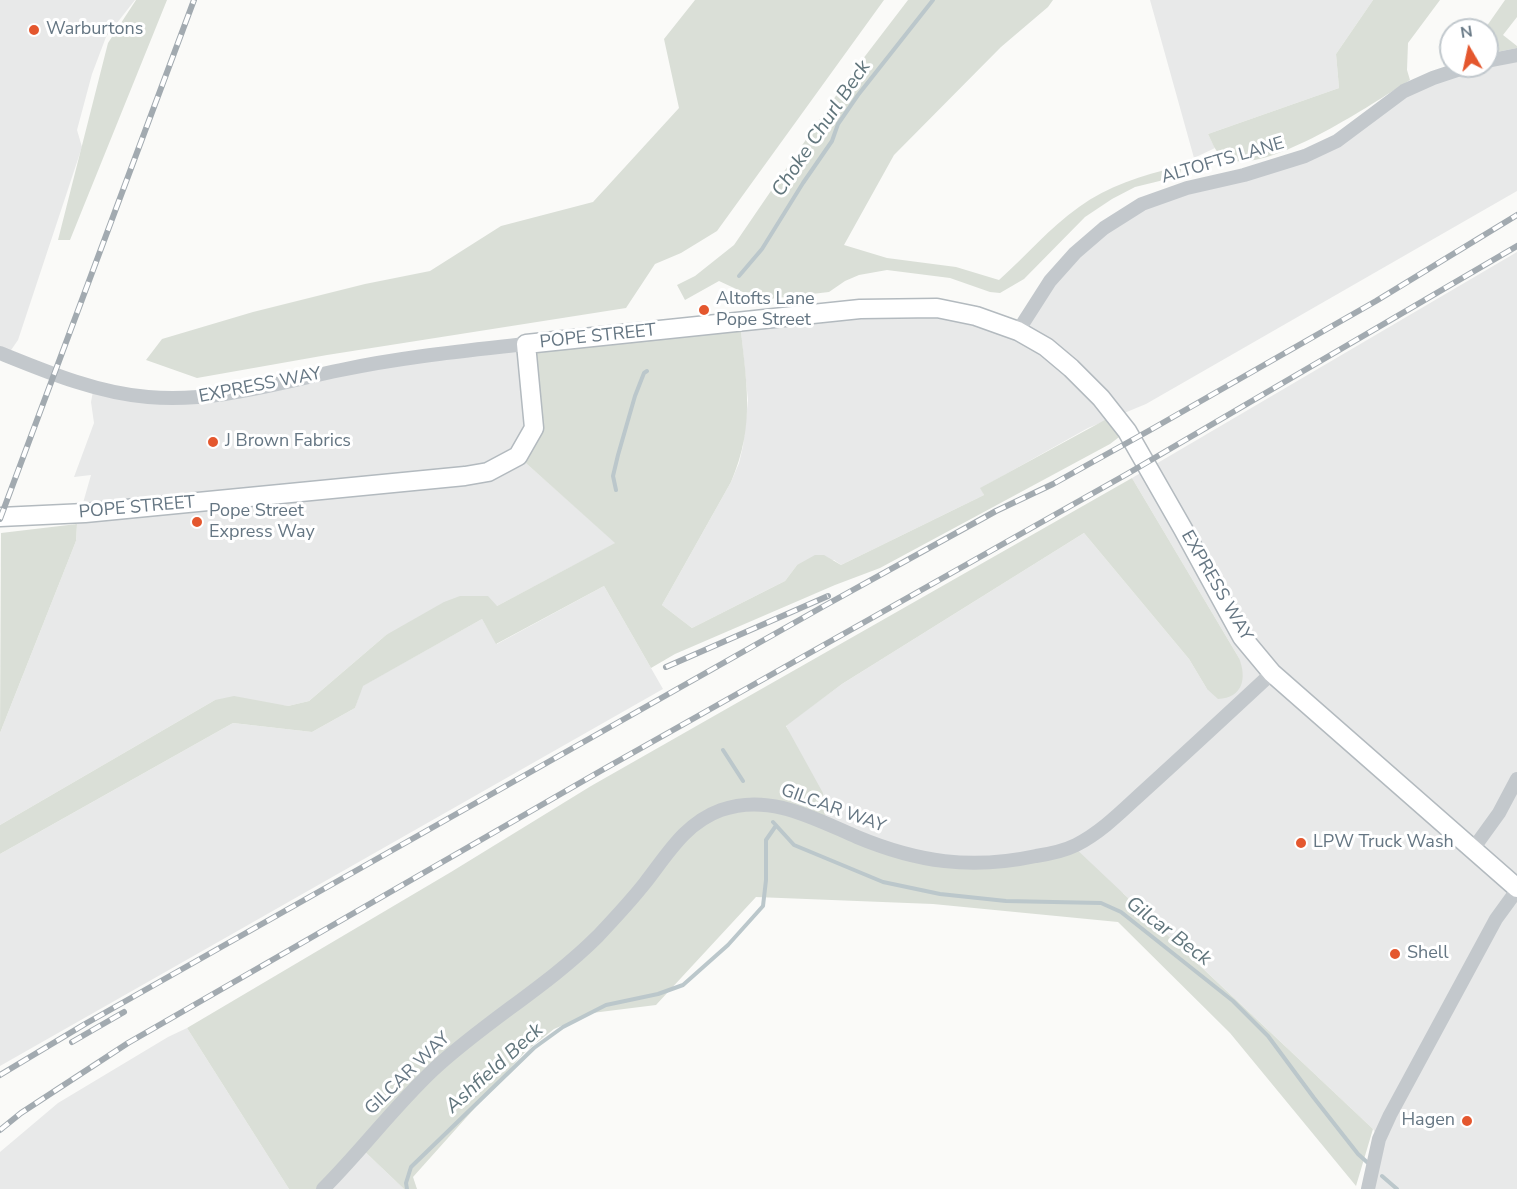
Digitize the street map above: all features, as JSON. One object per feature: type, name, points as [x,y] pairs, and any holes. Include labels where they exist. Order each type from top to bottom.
[{"type":"street","points":[[1499,59],[1517,55]]},
{"type":"street","name":"ALTOFTS LANE","points":[[1018,331],[1050,281],[1075,253],[1104,228],[1142,204],[1187,188],[1244,175],[1305,156],[1337,141],[1404,91],[1439,76]]},
{"type":"street","name":"POPE STREET","points":[[0,517],[97,512],[488,472],[518,456],[534,428],[526,344],[860,309],[936,308],[976,316],[1018,331]]},
{"type":"street","name":"EXPRESS WAY","points":[[1018,331],[1046,347],[1071,368],[1101,398],[1127,431],[1242,637],[1272,673],[1517,889]]},
{"type":"street","name":"EXPRESS WAY","points":[[0,353],[66,378],[103,389],[145,397],[183,399],[216,397],[404,359],[526,344]]},
{"type":"street","name":"GILCAR WAY","points":[[323,1189],[432,1071],[459,1048],[543,986],[596,938],[636,895],[681,837],[704,818],[737,806],[761,805],[784,808],[893,850],[943,863],[997,863],[1056,852],[1081,842],[1105,825],[1272,673]]},
{"type":"street","points":[[1470,847],[1499,813],[1517,779]]},
{"type":"street","points":[[1368,1189],[1379,1139],[1390,1115],[1496,919],[1517,889]]},
{"type":"shaded area","points":[[0,0],[135,0],[106,37],[92,74],[77,130],[82,147],[18,340],[7,356],[0,353]]},
{"type":"shaded area","points":[[136,0],[167,0],[70,240],[58,240],[108,43]]},
{"type":"shaded area","points":[[695,0],[884,0],[717,231],[681,253],[655,264],[626,308],[197,378],[146,360],[162,339],[253,312],[365,284],[430,271],[501,226],[593,202],[679,108],[664,39]]},
{"type":"shaded area","points":[[908,0],[1053,0],[1048,7],[1001,47],[894,155],[844,245],[887,258],[956,267],[999,280],[1068,215],[1102,193],[1126,182],[1177,167],[1181,169],[1180,176],[1135,187],[1112,199],[1085,217],[1024,279],[1000,293],[990,292],[950,278],[887,270],[859,275],[829,292],[760,300],[719,281],[685,300],[677,285],[695,276],[734,245],[846,81]]},
{"type":"shaded area","points":[[1150,0],[1373,0],[1336,54],[1339,88],[1208,134],[1215,148],[1194,158]]},
{"type":"shaded area","points":[[1373,0],[1440,0],[1408,43],[1407,70],[1410,80],[1347,119],[1293,147],[1267,157],[1245,161],[1227,159],[1220,155],[1208,134],[1339,88],[1336,54]]},
{"type":"shaded area","points":[[1505,0],[1517,0],[1517,17],[1503,35],[1517,48],[1499,52],[1499,18],[1492,18]]},
{"type":"shaded area","points":[[1517,49],[1517,191],[1146,404],[1088,428],[981,488],[984,495],[841,565],[834,560],[797,565],[785,581],[692,628],[662,605],[731,482],[739,463],[748,400],[740,322],[936,308],[1018,331],[1050,281],[1142,204],[1305,156],[1404,91],[1439,78],[1499,78],[1499,59]]},
{"type":"shaded area","points":[[1517,252],[1517,1189],[1368,1189],[1379,1139],[1373,1129],[1123,893],[943,863],[826,823],[786,725],[842,684],[1084,533],[1189,659],[1207,689],[1239,658],[1132,478]]},
{"type":"shaded area","points":[[740,322],[747,403],[744,441],[739,461],[731,482],[662,605],[692,628],[785,581],[797,565],[815,555],[824,555],[841,565],[984,495],[980,488],[1114,415],[1127,431],[1110,444],[880,568],[675,654],[651,668],[604,586],[496,644],[482,619],[363,686],[355,708],[312,732],[233,723],[0,854],[0,825],[215,700],[234,696],[288,706],[309,701],[386,635],[444,602],[460,596],[488,596],[497,606],[615,543],[518,456],[534,428],[526,344]]},
{"type":"shaded area","points":[[526,344],[534,428],[518,456],[616,543],[497,606],[386,635],[309,701],[288,706],[215,700],[0,825],[0,733],[76,541],[77,524],[91,475],[74,477],[94,423],[91,402],[94,386],[183,399]]},
{"type":"shaded area","points":[[1132,478],[1239,658],[1243,673],[1241,686],[1233,695],[1218,699],[1207,689],[1189,659],[1084,533],[842,684],[786,726],[823,793],[826,823],[943,863],[1073,846],[1373,1129],[1356,1186],[1230,1033],[1118,922],[933,904],[756,897],[656,1005],[592,1013],[554,1029],[525,1052],[413,1177],[417,1189],[404,1189],[361,1148],[323,1189],[289,1189],[187,1028],[451,872],[591,786]]},
{"type":"shaded area","points":[[77,524],[76,541],[0,733],[1,533]]},
{"type":"shaded area","points":[[604,586],[663,689],[0,1066],[0,854],[233,723],[312,732],[355,708],[362,686],[482,619],[497,644]]},
{"type":"shaded area","points":[[187,1028],[289,1189],[0,1189],[0,1152],[58,1103]]},
{"type":"shaded area","points":[[361,1148],[404,1189],[323,1189]]},
{"type":"waterway","name":"Choke Churl Beck","points":[[739,276],[762,249],[832,141],[838,124],[858,95],[933,0]]},
{"type":"waterway","name":"Choke Churl Beck","points":[[616,490],[613,476],[618,455],[635,396],[644,373],[647,371]]},
{"type":"waterway","name":"Choke Churl Beck","points":[[723,750],[743,781]]},
{"type":"waterway","name":"Gilcar Beck","points":[[773,822],[794,845],[883,882],[940,894],[1006,901],[1101,903],[1121,912],[1233,1001],[1268,1036],[1358,1154],[1368,1163]]},
{"type":"waterway","name":"Ashfield Beck","points":[[407,1189],[406,1183],[411,1167],[534,1048],[563,1027],[606,1005],[658,994],[683,985],[728,945],[763,906],[766,880],[766,840],[775,827]]},
{"type":"waterway","points":[[1382,1176],[1397,1189]]},
{"type":"railway","points":[[0,519],[194,0]]},
{"type":"railway","points":[[0,1075],[85,1024],[824,606],[996,511],[1053,484],[1152,429],[1376,301],[1517,215]]},
{"type":"railway","points":[[0,1130],[21,1113],[128,1043],[604,769],[1127,474],[1517,246]]},
{"type":"railway","points":[[666,667],[828,596]]},
{"type":"railway","points":[[72,1042],[124,1012]]},
{"type":"place","name":"Warburtons","points":[[34,30]]},
{"type":"place","name":"Altofts Lane Pope Street","points":[[704,310]]},
{"type":"place","name":"J Brown Fabrics","points":[[213,442]]},
{"type":"place","name":"Pope Street Express Way","points":[[197,522]]},
{"type":"place","name":"LPW Truck Wash","points":[[1301,843]]},
{"type":"place","name":"Shell","points":[[1395,954]]},
{"type":"place","name":"Hagen","points":[[1467,1121]]}]
